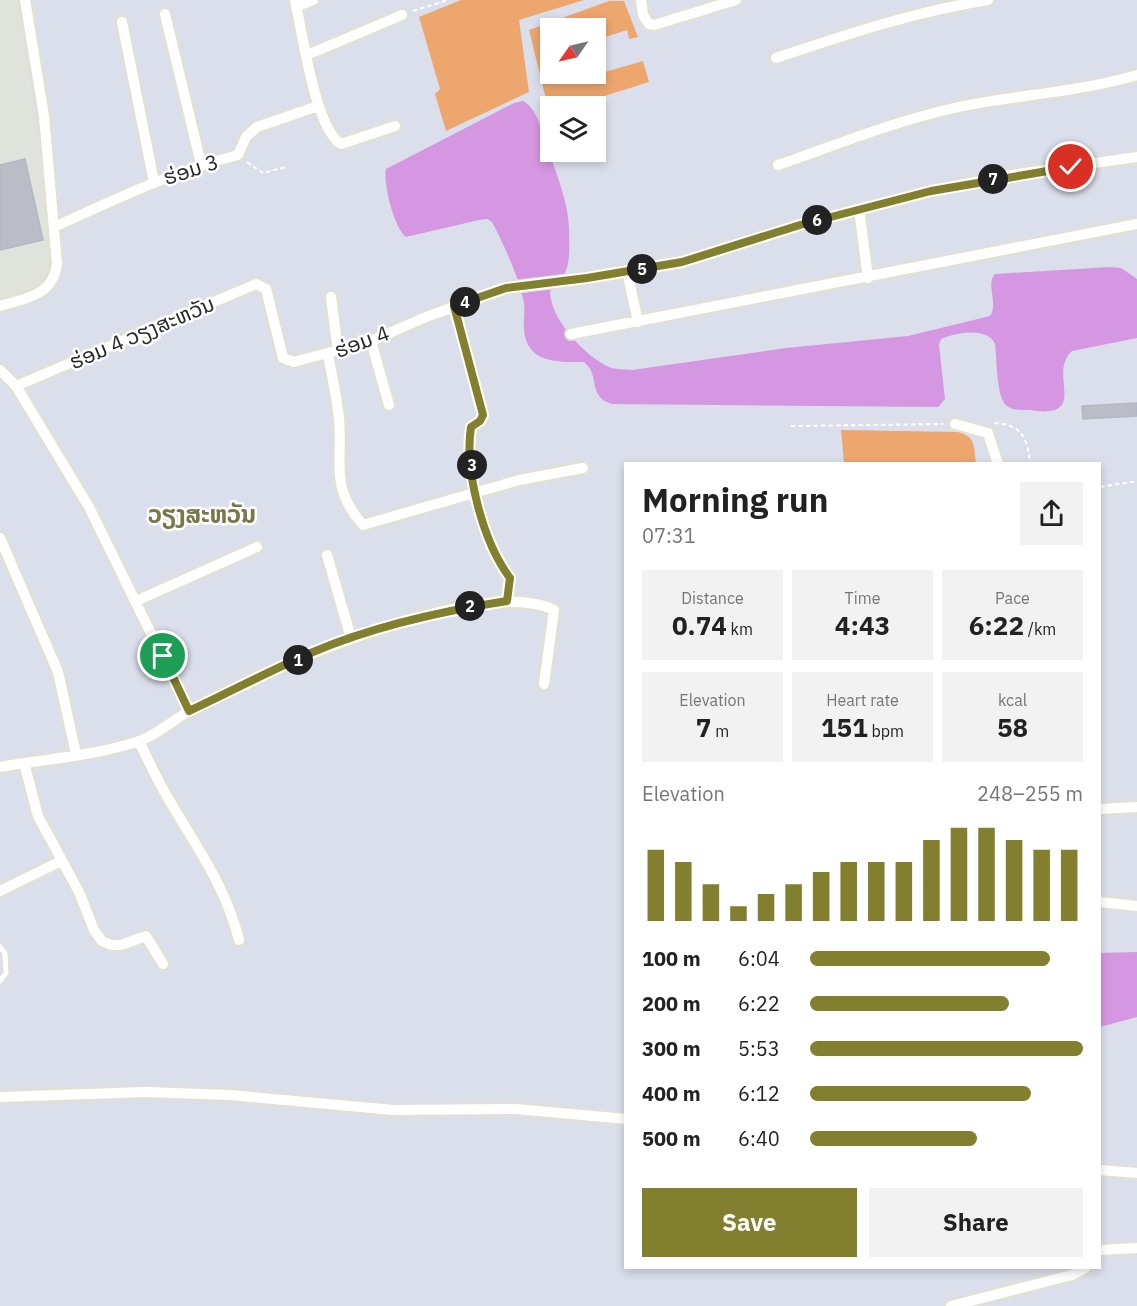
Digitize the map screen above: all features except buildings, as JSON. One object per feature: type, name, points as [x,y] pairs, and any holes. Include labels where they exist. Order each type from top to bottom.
[{"type":"street","points":[[0,306],[38,294],[54,280],[57,264],[44,116],[25,0]]},
{"type":"street","points":[[313,0],[296,3],[318,106],[331,135],[341,144],[395,126]]},
{"type":"street","points":[[641,0],[643,15],[649,24],[654,26],[736,0]]},
{"type":"street","points":[[776,58],[909,15],[988,0]]},
{"type":"street","points":[[165,14],[201,164]]},
{"type":"street","points":[[307,55],[402,15]]},
{"type":"street","points":[[122,22],[154,182]]},
{"type":"street","points":[[778,165],[929,114],[985,102],[1098,86],[1137,75]]},
{"type":"street","name":"ຮ່ອມ 3","points":[[54,227],[154,182],[201,164],[238,155],[246,137],[257,127],[318,106]]},
{"type":"street","name":"ຮ່ອມ 4","points":[[266,289],[283,357],[294,362],[371,341],[454,306],[506,288],[627,272],[682,262],[737,243],[859,209],[1004,176],[1137,157]]},
{"type":"street","points":[[859,209],[868,278]]},
{"type":"street","points":[[571,334],[1137,224]]},
{"type":"street","points":[[627,272],[638,322]]},
{"type":"street","name":"ຮ່ອມ 4 ວຽງສະຫວັນ","points":[[16,386],[256,284],[266,289]]},
{"type":"street","points":[[331,297],[339,421],[338,476],[357,519],[363,525],[477,494],[519,480],[583,468]]},
{"type":"street","points":[[454,306],[483,415],[480,421],[471,427],[468,443],[477,494],[488,540],[498,562],[510,578],[507,601]]},
{"type":"street","points":[[371,341],[389,405]]},
{"type":"street","points":[[0,370],[16,386],[90,507],[189,711]]},
{"type":"street","points":[[956,424],[988,433],[997,462]]},
{"type":"street","points":[[0,538],[58,672],[76,754]]},
{"type":"street","points":[[136,601],[257,547]]},
{"type":"street","points":[[327,555],[351,638]]},
{"type":"street","points":[[0,767],[139,741],[189,711],[313,652],[351,638],[426,616],[507,601],[548,606],[554,610],[544,684]]},
{"type":"street","points":[[139,741],[164,791],[217,879],[232,910],[239,940]]},
{"type":"street","points":[[24,763],[38,816],[80,894],[94,930],[102,941],[111,945],[121,945],[146,936],[163,964]]},
{"type":"street","points":[[1101,808],[1137,807]]},
{"type":"street","points":[[0,891],[61,861]]},
{"type":"street","points":[[1101,902],[1137,906]]},
{"type":"street","points":[[0,1096],[146,1092],[230,1095],[393,1110],[516,1110],[624,1119]]},
{"type":"street","points":[[1101,1170],[1137,1173]]},
{"type":"street","points":[[1101,1250],[1137,1248]]},
{"type":"street","points":[[951,1306],[1072,1275],[1083,1269]]},
{"type":"lane","points":[[0,947],[5,953],[6,973],[0,981]]},
{"type":"path","points":[[402,15],[448,0]]},
{"type":"path","points":[[238,155],[263,173],[286,167]]},
{"type":"path","points":[[987,423],[1013,426],[1021,431],[1028,442],[1030,462]]},
{"type":"path","points":[[791,426],[956,424]]},
{"type":"path","points":[[1101,487],[1137,481]]},
{"type":"shaded area","points":[[0,0],[18,0],[59,280],[0,301]]},
{"type":"shaded area","points":[[461,0],[584,0],[519,20],[529,92],[446,131],[435,94],[440,89],[419,17]]},
{"type":"shaded area","points":[[609,1],[624,1],[638,37],[629,39],[627,30],[606,37],[606,18],[562,18]]},
{"type":"shaded area","points":[[540,26],[540,75],[529,30]]},
{"type":"shaded area","points":[[643,61],[649,82],[605,96],[545,95],[542,84],[606,84],[606,72]]},
{"type":"shaded area","points":[[523,101],[532,109],[538,120],[540,162],[552,162],[568,217],[567,268],[551,291],[552,305],[572,337],[590,355],[611,368],[632,370],[786,348],[908,336],[990,316],[993,305],[991,283],[995,274],[1110,267],[1121,268],[1137,279],[1137,338],[1072,351],[1066,358],[1064,366],[1062,405],[1051,411],[1018,410],[1007,406],[1003,402],[999,387],[995,344],[986,335],[971,332],[941,339],[939,345],[945,399],[938,407],[612,404],[604,401],[599,396],[592,373],[584,362],[546,359],[531,349],[526,341],[524,330],[524,307],[520,288],[510,259],[492,222],[487,219],[479,220],[406,237],[397,225],[390,205],[386,169],[514,103]]},
{"type":"shaded area","points":[[841,430],[959,432],[971,440],[976,462],[844,462]]},
{"type":"shaded area","points":[[1137,952],[1137,1017],[1101,1027],[1101,953]]},
{"type":"district","name":"ວຽງສະຫວັນ","points":[[202,515]]},
{"type":"route","points":[[163,656],[189,711],[313,652],[351,638],[426,616],[507,601],[510,578],[498,562],[488,540],[477,494],[468,443],[471,427],[480,421],[483,415],[454,306],[506,288],[587,278],[682,262],[800,225],[931,191],[1004,176],[1071,167]]}]
